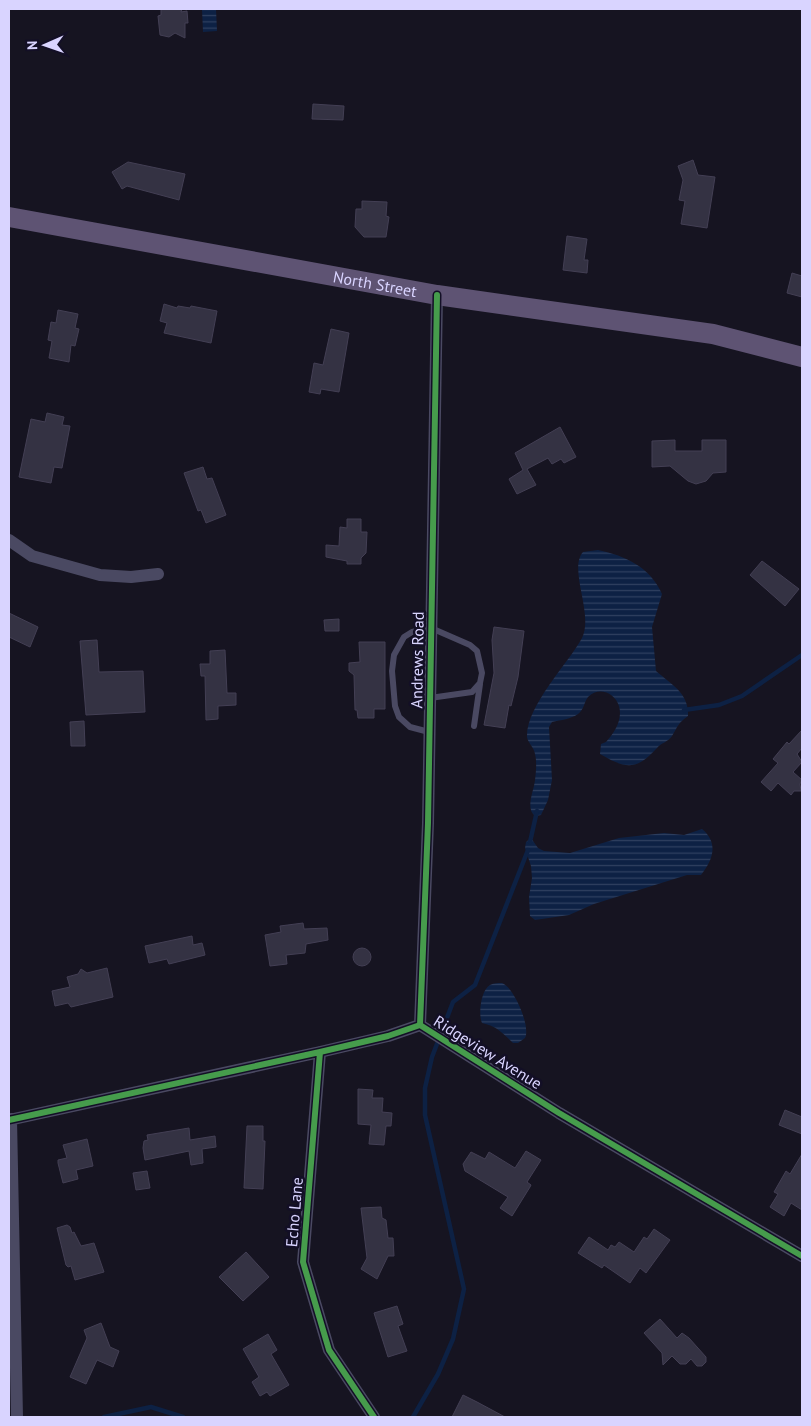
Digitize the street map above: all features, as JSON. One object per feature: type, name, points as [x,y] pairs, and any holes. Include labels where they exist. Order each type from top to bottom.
[{"type":"main road","name":"North Street","points":[[9,217],[437,295],[713,334],[802,357]]},
{"type":"street","name":"Andrews Road","points":[[420,1025],[430,698],[437,295]]},
{"type":"street","points":[[9,540],[32,556],[100,575],[131,577],[158,574]]},
{"type":"street","name":"Ridgeview Avenue","points":[[10,1119],[320,1052],[388,1036],[420,1025],[559,1114],[802,1256]]},
{"type":"street","name":"Echo Lane","points":[[320,1052],[304,1262],[329,1350],[374,1417]]},
{"type":"street","points":[[10,1119],[17,1417]]},
{"type":"lane","points":[[429,732],[410,726],[399,717],[394,706],[392,670],[394,655],[404,637],[412,632],[431,628],[470,645],[477,651],[482,673],[474,726]]},
{"type":"lane","points":[[430,698],[472,692],[480,683]]},
{"type":"water","points":[[202,9],[216,9],[217,31],[203,32]]},
{"type":"water","points":[[598,550],[627,559],[636,564],[651,577],[662,594],[652,627],[656,671],[683,695],[688,708],[688,716],[680,723],[670,738],[643,761],[637,764],[624,765],[600,754],[601,744],[606,742],[619,721],[620,711],[617,701],[606,692],[592,694],[588,697],[578,714],[552,722],[549,727],[552,780],[548,800],[541,815],[535,816],[532,813],[530,804],[535,780],[536,760],[527,737],[529,725],[540,699],[582,638],[585,628],[585,617],[579,580],[579,560],[583,552]]},
{"type":"water","points":[[702,829],[711,840],[712,852],[709,863],[701,875],[687,875],[594,904],[569,915],[535,920],[530,916],[529,897],[532,878],[531,866],[525,848],[526,842],[531,838],[538,848],[544,851],[570,853],[619,838],[664,833],[684,835]]},
{"type":"water","points":[[502,983],[512,992],[524,1017],[526,1025],[525,1038],[518,1043],[513,1043],[499,1030],[482,1023],[480,1014],[484,992],[490,985]]},
{"type":"building","points":[[161,9],[182,9],[181,12],[187,11],[188,23],[185,23],[185,38],[175,33],[169,37],[160,35],[158,16],[161,15]]},
{"type":"building","points":[[313,104],[344,106],[343,120],[312,119]]},
{"type":"building","points":[[693,160],[698,175],[715,177],[707,228],[681,224],[685,201],[679,200],[683,180],[678,166]]},
{"type":"building","points":[[128,162],[185,174],[179,200],[127,186],[122,189],[112,172]]},
{"type":"building","points":[[362,201],[387,202],[386,216],[389,217],[386,237],[364,237],[355,227],[356,209],[362,209]]},
{"type":"building","points":[[567,236],[587,239],[584,260],[588,260],[587,273],[563,270]]},
{"type":"building","points":[[792,273],[802,276],[802,297],[787,293]]},
{"type":"building","points":[[164,304],[177,308],[178,306],[190,308],[191,306],[217,311],[211,343],[164,333],[167,323],[160,321]]},
{"type":"building","points":[[58,310],[78,314],[75,328],[79,329],[75,346],[71,345],[69,362],[49,358],[52,341],[48,340],[51,322],[56,323]]},
{"type":"building","points":[[331,329],[349,333],[339,392],[321,389],[320,394],[309,392],[314,363],[323,365]]},
{"type":"building","points":[[47,413],[64,417],[62,425],[70,426],[62,468],[54,467],[51,483],[19,477],[31,419],[45,422]]},
{"type":"building","points":[[560,427],[576,457],[564,463],[561,459],[552,464],[548,458],[527,469],[536,485],[517,494],[509,479],[523,470],[515,453]]},
{"type":"building","points":[[675,440],[675,451],[702,451],[702,440],[726,440],[726,472],[713,473],[706,481],[696,484],[688,481],[670,466],[652,467],[652,441]]},
{"type":"building","points":[[203,467],[207,479],[212,478],[226,515],[206,523],[201,510],[198,511],[184,473]]},
{"type":"building","points":[[347,519],[361,519],[361,532],[367,532],[366,553],[361,558],[361,564],[347,564],[347,561],[326,557],[326,545],[339,546],[340,527],[347,528]]},
{"type":"building","points":[[762,561],[799,589],[785,606],[750,575]]},
{"type":"building","points":[[9,613],[38,627],[30,647],[9,637]]},
{"type":"building","points":[[339,619],[339,631],[325,631],[324,620]]},
{"type":"building","points":[[494,627],[524,631],[518,677],[511,706],[509,705],[505,728],[484,725],[494,673],[492,640]]},
{"type":"building","points":[[97,640],[99,672],[143,671],[145,712],[86,715],[80,641]]},
{"type":"building","points":[[359,642],[385,642],[385,709],[374,709],[374,718],[358,718],[357,710],[355,710],[354,675],[349,671],[349,663],[360,662]]},
{"type":"building","points":[[225,650],[227,693],[236,693],[236,705],[218,706],[218,719],[206,720],[205,676],[201,676],[200,664],[210,664],[210,651]]},
{"type":"building","points":[[84,721],[85,746],[71,746],[70,722]]},
{"type":"building","points":[[802,730],[802,748],[797,754],[802,762],[793,772],[802,780],[800,784],[801,791],[794,791],[791,795],[778,783],[771,791],[761,782],[778,763],[773,759],[787,742],[789,744]]},
{"type":"building","points":[[303,923],[304,929],[327,928],[328,940],[306,944],[305,953],[286,955],[287,964],[270,966],[265,935],[281,932],[280,926]]},
{"type":"building","points":[[192,936],[193,945],[202,943],[205,955],[169,964],[167,959],[149,963],[145,946]]},
{"type":"building","points":[[362,948],[368,951],[371,957],[368,963],[362,966],[356,963],[353,957],[356,951]]},
{"type":"building","points":[[107,968],[113,997],[71,1007],[68,1003],[55,1006],[52,991],[70,987],[67,977],[78,974],[81,969],[87,973]]},
{"type":"building","points":[[358,1089],[373,1090],[372,1098],[383,1098],[382,1112],[392,1113],[391,1126],[386,1126],[384,1145],[369,1144],[371,1125],[358,1124]]},
{"type":"building","points":[[785,1110],[802,1117],[802,1134],[779,1125]]},
{"type":"building","points":[[247,1126],[263,1126],[263,1141],[265,1141],[263,1189],[244,1188]]},
{"type":"building","points":[[189,1128],[190,1140],[215,1136],[216,1147],[202,1149],[203,1163],[191,1165],[189,1151],[145,1160],[143,1148],[144,1141],[148,1140],[147,1135]]},
{"type":"building","points":[[87,1139],[93,1166],[76,1170],[78,1179],[63,1183],[58,1160],[67,1158],[63,1145]]},
{"type":"building","points":[[526,1151],[541,1160],[527,1182],[531,1185],[530,1187],[512,1216],[500,1208],[508,1197],[465,1171],[463,1164],[471,1152],[485,1159],[489,1152],[515,1168]]},
{"type":"building","points":[[802,1154],[802,1210],[791,1203],[784,1216],[770,1207],[778,1194],[774,1192],[786,1171],[790,1174]]},
{"type":"building","points":[[147,1171],[150,1188],[136,1190],[133,1173]]},
{"type":"building","points":[[381,1207],[382,1218],[386,1220],[388,1238],[393,1238],[394,1256],[388,1256],[377,1279],[361,1269],[367,1258],[361,1208]]},
{"type":"building","points":[[67,1225],[72,1233],[74,1232],[81,1246],[94,1243],[104,1272],[75,1280],[71,1266],[68,1267],[66,1265],[57,1228]]},
{"type":"building","points":[[654,1229],[670,1240],[646,1273],[640,1268],[630,1283],[604,1265],[602,1268],[578,1253],[589,1237],[608,1250],[611,1245],[615,1247],[619,1242],[634,1252],[644,1237],[647,1239]]},
{"type":"building","points":[[246,1252],[269,1277],[243,1301],[219,1277]]},
{"type":"building","points":[[397,1306],[403,1324],[398,1326],[407,1351],[388,1357],[374,1313]]},
{"type":"building","points":[[660,1319],[677,1338],[682,1333],[689,1338],[706,1357],[706,1362],[702,1366],[697,1366],[691,1359],[686,1364],[680,1364],[672,1356],[663,1365],[662,1353],[644,1333]]},
{"type":"building","points":[[101,1323],[110,1347],[119,1351],[113,1367],[97,1360],[86,1384],[70,1377],[87,1338],[84,1330]]},
{"type":"building","points":[[268,1334],[277,1350],[271,1354],[289,1385],[270,1396],[267,1392],[260,1396],[252,1382],[259,1377],[243,1349]]},
{"type":"building","points":[[463,1395],[477,1402],[505,1417],[452,1417]]},
{"type":"waterway","points":[[684,710],[719,705],[742,696],[802,655]]},
{"type":"waterway","points":[[530,842],[537,811]]},
{"type":"waterway","points":[[413,1417],[438,1374],[453,1339],[464,1289],[425,1115],[425,1088],[432,1057],[453,1002],[475,985],[528,850]]},
{"type":"waterway","points":[[104,1417],[151,1407],[183,1417]]},
{"type":"cycle path","points":[[420,1025],[428,823],[437,295]]},
{"type":"cycle path","points":[[9,1120],[320,1052],[388,1036],[420,1025],[559,1113],[802,1256]]},
{"type":"cycle path","points":[[320,1052],[303,1262],[329,1350],[374,1417]]}]
